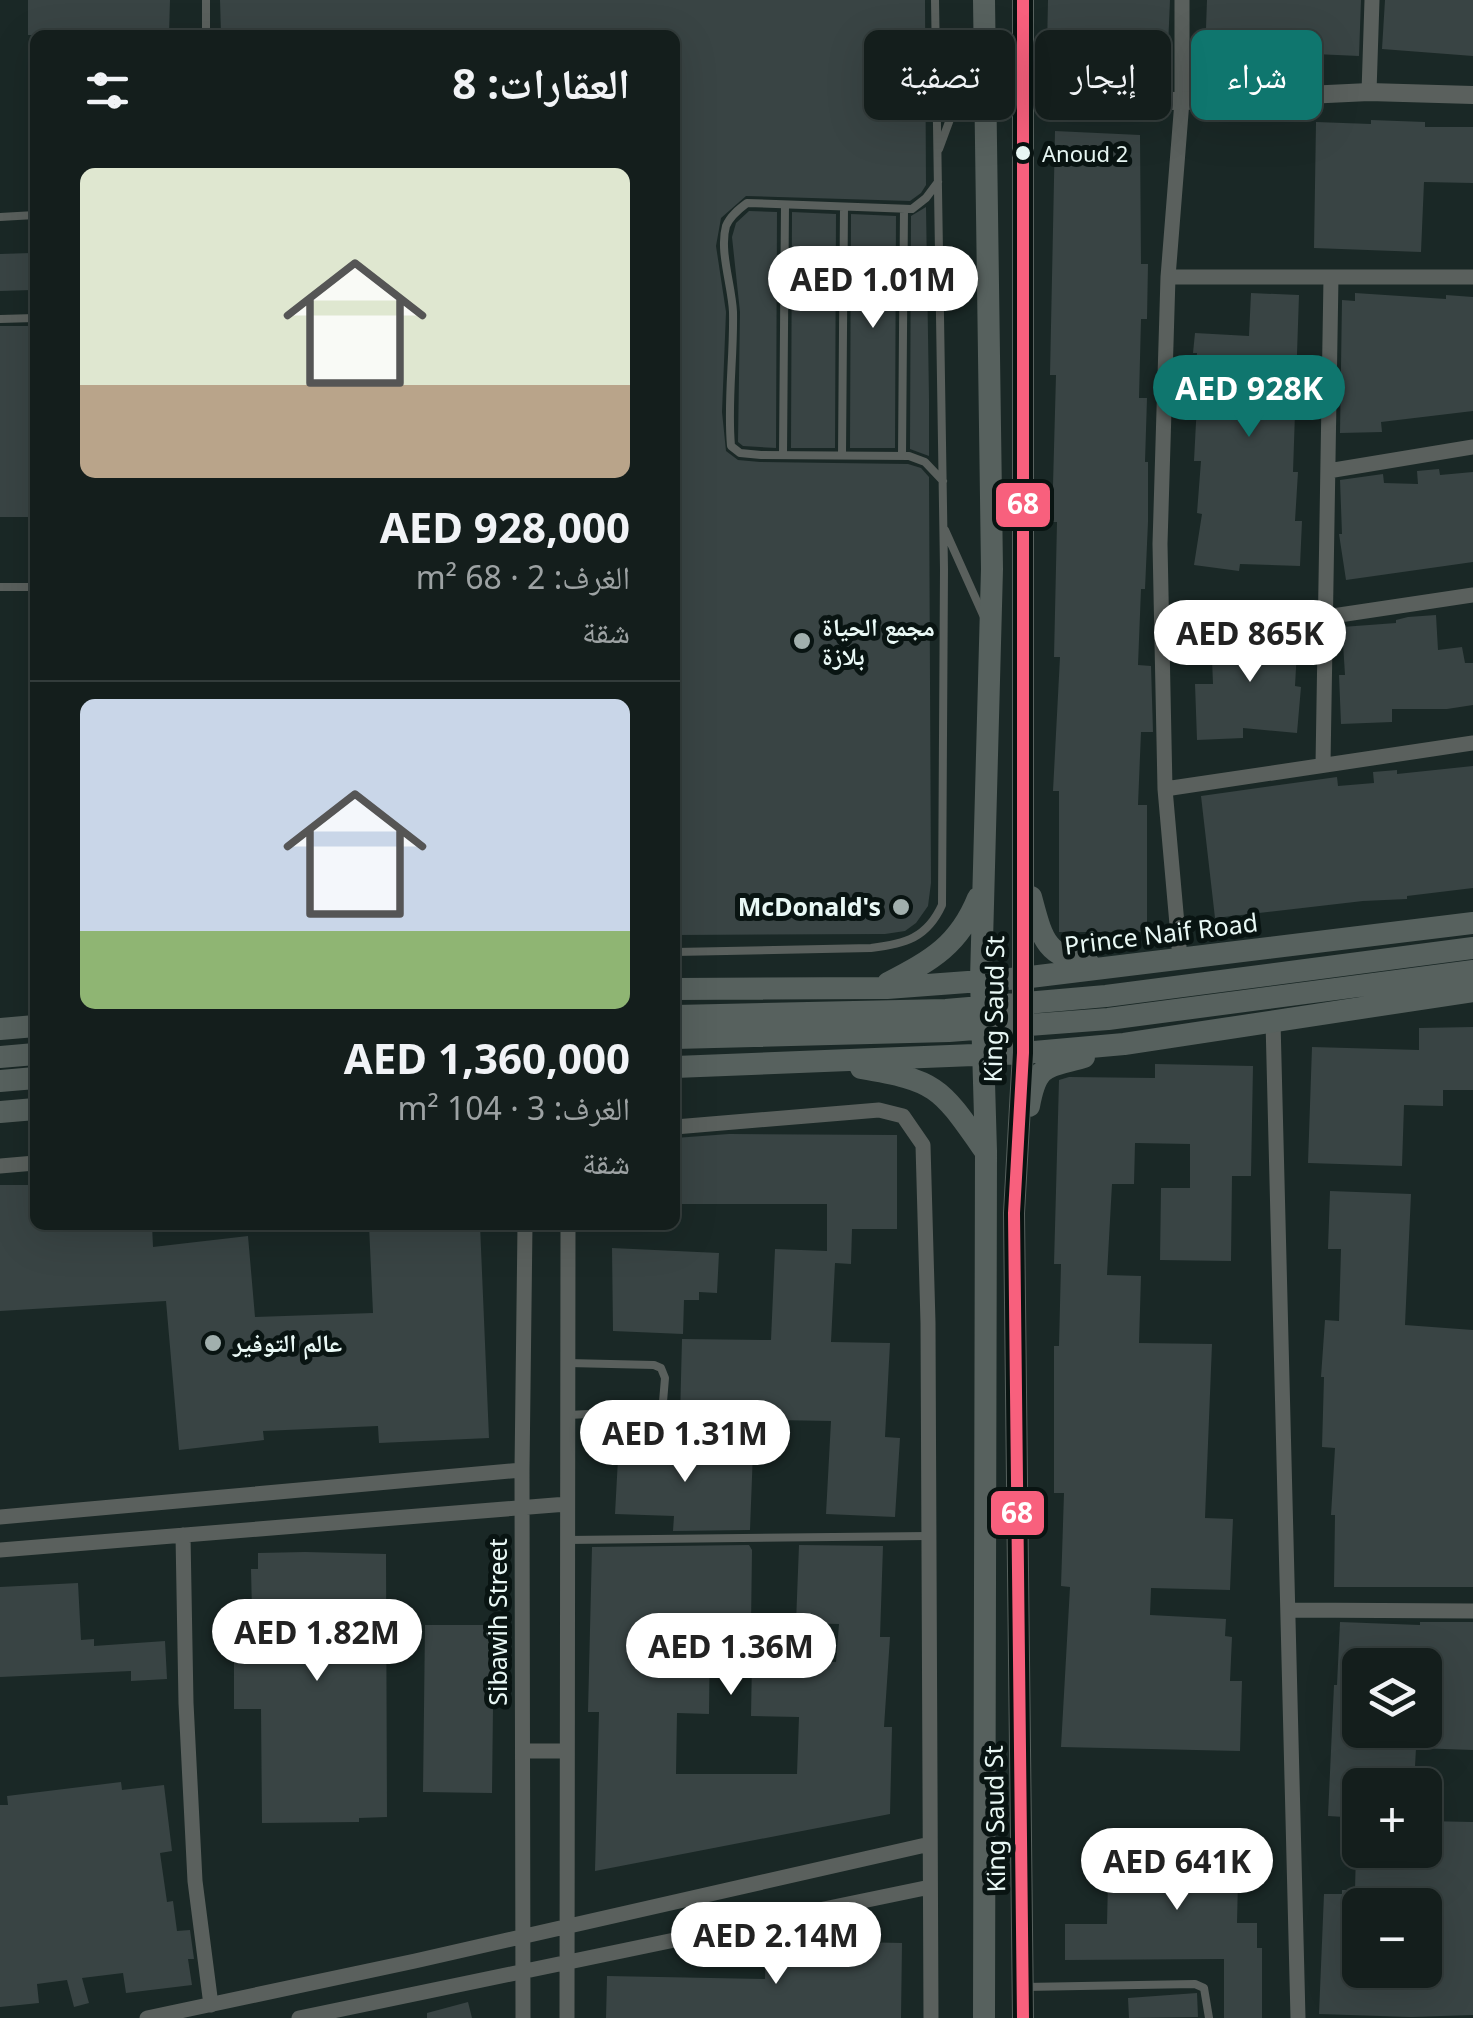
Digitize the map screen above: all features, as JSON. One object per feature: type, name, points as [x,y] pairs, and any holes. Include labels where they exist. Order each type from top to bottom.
[{"type":"main road","name":"King Saud St","points":[[984,0],[992,569],[981,979],[986,1151],[984,2018]]},
{"type":"main road","points":[[1012,0],[1024,38]]},
{"type":"main road","name":"King Saud St","points":[[1023,0],[1023,1053],[1014,1213],[1023,2018]]},
{"type":"main road","points":[[1022,863],[1040,930],[1050,949],[1066,960],[1112,968]]},
{"type":"main road","points":[[878,988],[938,956],[968,924],[984,886]]},
{"type":"main road","name":"Prince Naif Road","points":[[680,989],[878,988],[1022,978],[1473,923]]},
{"type":"main road","points":[[680,1016],[946,1010],[1106,996],[1473,948]]},
{"type":"main road","points":[[680,1038],[949,1031],[1108,1019],[1473,972]]},
{"type":"main road","points":[[680,1067],[1023,1053],[1124,1044],[1473,992]]},
{"type":"main road","points":[[0,1029],[30,1026]]},
{"type":"main road","points":[[1014,1213],[1034,1081],[1045,1069],[1124,1044]]},
{"type":"main road","points":[[0,1057],[30,1054]]},
{"type":"main road","points":[[818,1060],[911,1076],[934,1087],[957,1110],[986,1151]]},
{"type":"main road","points":[[0,1081],[30,1078]]},
{"type":"main road","points":[[0,1112],[30,1109]]},
{"type":"street","points":[[1180,958],[1165,789],[1160,544],[1168,277],[1182,101],[1182,0]]},
{"type":"street","points":[[1369,92],[1372,0]]},
{"type":"street","points":[[1025,100],[1182,101],[1369,92],[1473,95]]},
{"type":"street","points":[[1168,277],[1473,277]]},
{"type":"street","points":[[1323,765],[1331,277]]},
{"type":"street","points":[[1328,471],[1473,447]]},
{"type":"street","points":[[1326,616],[1473,595]]},
{"type":"street","points":[[1165,789],[1473,742]]},
{"type":"street","points":[[1273,1021],[1298,2018]]},
{"type":"street","points":[[680,1127],[879,1110],[903,1116],[923,1145],[931,2018]]},
{"type":"street","points":[[0,1166],[30,1163]]},
{"type":"street","name":"Sibawih Street","points":[[523,2018],[522,1470],[526,1230]]},
{"type":"street","points":[[567,2018],[568,1230]]},
{"type":"street","points":[[0,1518],[522,1470]]},
{"type":"street","points":[[0,1550],[567,1504]]},
{"type":"street","points":[[184,1535],[186,1703],[195,1881],[210,2004]]},
{"type":"street","points":[[1289,1610],[1473,1610]]},
{"type":"street","points":[[524,1751],[567,1751]]},
{"type":"street","points":[[147,2018],[930,1844]]},
{"type":"street","points":[[299,2018],[930,1888]]},
{"type":"lane","points":[[206,0],[206,30]]},
{"type":"lane","points":[[680,952],[900,944],[916,938],[933,924],[942,905],[943,526],[935,0]]},
{"type":"lane","points":[[938,154],[984,26]]},
{"type":"lane","points":[[938,182],[926,198],[904,209],[747,203],[726,225],[725,244],[733,313],[728,390],[731,446],[740,453],[902,456],[925,462],[942,481]]},
{"type":"lane","points":[[783,455],[785,205]]},
{"type":"lane","points":[[842,455],[844,208]]},
{"type":"lane","points":[[902,456],[904,209]]},
{"type":"lane","points":[[0,217],[30,216]]},
{"type":"lane","points":[[0,318],[30,318]]},
{"type":"lane","points":[[943,526],[990,632]]},
{"type":"lane","points":[[0,587],[30,587]]},
{"type":"lane","points":[[568,1363],[654,1365],[661,1368],[665,1378],[663,1402],[654,1411],[568,1415]]},
{"type":"lane","points":[[568,1540],[929,1536]]},
{"type":"lane","points":[[1024,1987],[1196,1984],[1204,1988],[1209,2018]]},
{"type":"building","points":[[28,0],[170,0],[169,30],[30,30],[28,35]]},
{"type":"building","name":"مجمع الحياة بلازة","points":[[220,0],[925,0],[925,30],[864,30],[864,120],[926,120],[926,185],[921,193],[910,201],[746,196],[721,218],[716,246],[726,312],[722,412],[726,451],[738,460],[760,462],[908,464],[921,468],[929,477],[931,883],[928,906],[905,931],[680,935],[680,30],[221,30]]},
{"type":"building","points":[[1048,0],[1170,0],[1169,30],[1047,30]]},
{"type":"building","points":[[1207,0],[1361,0],[1359,56],[1322,54],[1322,30],[1206,30]]},
{"type":"building","points":[[1385,0],[1473,0],[1473,56],[1382,49]]},
{"type":"building","points":[[1371,120],[1425,122],[1425,127],[1473,127],[1473,183],[1424,182],[1421,252],[1314,248],[1316,122],[1371,124]]},
{"type":"building","points":[[1055,131],[1140,135],[1141,264],[1148,264],[1147,319],[1141,319],[1139,398],[1147,398],[1148,522],[1138,665],[1151,666],[1153,732],[1141,732],[1138,805],[1147,805],[1147,932],[1059,932],[1059,791],[1053,791],[1060,657],[1054,657],[1057,522],[1052,522],[1056,375],[1050,375]]},
{"type":"building","points":[[926,207],[929,456],[910,449],[911,216]]},
{"type":"building","points":[[749,211],[777,212],[776,448],[743,446],[738,442],[740,312],[732,237],[736,223]]},
{"type":"building","points":[[792,212],[836,214],[835,448],[791,448]]},
{"type":"building","points":[[851,214],[896,216],[895,448],[850,448]]},
{"type":"building","points":[[30,253],[30,290],[0,291],[0,254]]},
{"type":"building","points":[[1251,293],[1299,295],[1293,472],[1298,472],[1295,521],[1302,521],[1300,566],[1240,564],[1239,571],[1194,565],[1202,514],[1197,513],[1201,461],[1194,461],[1197,353],[1193,353],[1195,333],[1249,336]]},
{"type":"building","points":[[1355,293],[1473,297],[1473,411],[1381,422],[1382,432],[1340,433],[1342,300],[1355,301]]},
{"type":"building","points":[[0,326],[30,326],[30,517],[0,517]]},
{"type":"building","points":[[1439,469],[1440,475],[1473,472],[1473,562],[1346,580],[1339,534],[1340,480],[1383,474],[1384,483],[1418,484],[1417,471]]},
{"type":"building","points":[[1436,615],[1438,650],[1462,647],[1465,663],[1473,663],[1473,705],[1392,709],[1392,722],[1341,724],[1339,675],[1345,675],[1342,627]]},
{"type":"building","points":[[1252,630],[1298,632],[1295,686],[1301,687],[1297,733],[1243,728],[1243,738],[1197,740],[1195,684],[1213,684],[1211,634]]},
{"type":"building","points":[[1473,766],[1473,888],[1407,899],[1215,918],[1201,796],[1337,777],[1338,786],[1374,783],[1373,772],[1397,770],[1397,774]]},
{"type":"building","points":[[1473,1027],[1473,1090],[1443,1090],[1443,1106],[1404,1105],[1402,1166],[1308,1163],[1312,1047],[1419,1050],[1419,1028]]},
{"type":"building","points":[[1155,1064],[1253,1066],[1251,1176],[1232,1176],[1231,1261],[1160,1260],[1161,1188],[1190,1188],[1190,1144],[1135,1143],[1134,1184],[1112,1184],[1107,1275],[1141,1276],[1139,1343],[1212,1344],[1205,1518],[1233,1519],[1230,1590],[1151,1588],[1150,1615],[1226,1619],[1225,1636],[1232,1637],[1230,1681],[1242,1681],[1240,1751],[1061,1747],[1070,1587],[1061,1586],[1064,1493],[1054,1493],[1054,1346],[1059,1346],[1061,1264],[1054,1264],[1059,1080],[1155,1078]]},
{"type":"building","points":[[729,1134],[897,1135],[897,1229],[852,1229],[851,1264],[835,1263],[831,1342],[890,1343],[885,1437],[900,1438],[895,1517],[826,1514],[831,1421],[680,1418],[682,1339],[771,1340],[775,1249],[827,1251],[827,1204],[680,1204],[680,1138]]},
{"type":"building","points":[[0,1185],[30,1185],[30,1230],[152,1230],[153,1247],[248,1236],[255,1317],[373,1313],[369,1230],[480,1230],[489,1438],[379,1443],[378,1426],[263,1431],[264,1440],[179,1450],[166,1301],[0,1311]]},
{"type":"building","points":[[1330,1191],[1411,1194],[1405,1325],[1473,1330],[1473,1587],[1334,1587],[1335,1515],[1331,1515],[1335,1448],[1322,1447],[1321,1377],[1325,1320],[1339,1321],[1341,1249],[1328,1249]]},
{"type":"building","points":[[612,1248],[719,1253],[717,1293],[699,1292],[699,1300],[684,1300],[683,1334],[613,1331]]},
{"type":"building","points":[[619,1440],[670,1442],[670,1449],[753,1451],[750,1530],[673,1531],[674,1516],[615,1514]]},
{"type":"building","points":[[749,1545],[751,1625],[710,1624],[709,1714],[677,1713],[676,1774],[797,1774],[799,1717],[751,1716],[752,1661],[746,1660],[747,1626],[786,1628],[785,1660],[836,1662],[839,1624],[796,1623],[799,1545],[883,1546],[880,1637],[890,1637],[884,1727],[892,1727],[890,1814],[595,1871],[599,1712],[588,1712],[592,1547]]},
{"type":"building","points":[[258,1553],[386,1554],[387,1817],[359,1818],[359,1822],[262,1823],[261,1709],[234,1709],[234,1655],[228,1655],[229,1612],[252,1612],[251,1569],[258,1569]]},
{"type":"building","points":[[78,1583],[81,1640],[94,1639],[94,1646],[165,1641],[167,1679],[131,1681],[131,1671],[0,1677],[0,1587]]},
{"type":"building","points":[[1340,1622],[1473,1622],[1473,1750],[1416,1748],[1415,1768],[1342,1768],[1342,1817],[1328,1816]]},
{"type":"building","points":[[425,1625],[494,1625],[492,1793],[423,1792]]},
{"type":"building","points":[[121,1782],[122,1790],[164,1785],[172,1851],[160,1853],[167,1902],[173,1901],[177,1931],[190,1930],[194,1959],[188,1959],[192,1985],[126,1993],[123,1973],[82,1978],[89,2003],[74,2007],[67,1980],[37,1984],[39,2003],[0,2007],[0,1805],[8,1805],[7,1796]]},
{"type":"building","points":[[1442,1821],[1473,1822],[1473,2015],[1319,2014],[1324,1894],[1342,1894],[1342,1988],[1442,1988],[1442,1888],[1355,1888],[1356,1868],[1442,1868]]},
{"type":"building","points":[[1109,1837],[1239,1838],[1237,1923],[1257,1923],[1257,1948],[1262,1948],[1262,2018],[1224,2018],[1224,1959],[1065,1960],[1065,1924],[1107,1924]]},
{"type":"building","points":[[766,1940],[902,1943],[901,2018],[606,2018],[607,1976],[765,1979]]},
{"type":"building","points":[[1197,1993],[1198,2017],[1129,2018],[1128,1998]]},
{"type":"building","points":[[468,2002],[472,2018],[427,2018],[427,2013]]},
{"type":"transit line","name":"68","points":[[1023,0],[1023,1053],[1014,1213],[1023,2018]]},
{"type":"place","name":"Anoud 2","points":[[1023,153]]},
{"type":"place","name":"مجمع الحياة بلازة","points":[[802,641]]},
{"type":"place","name":"McDonald's","points":[[901,907]]},
{"type":"place","name":"عالم التوفير","points":[[213,1343]]}]
